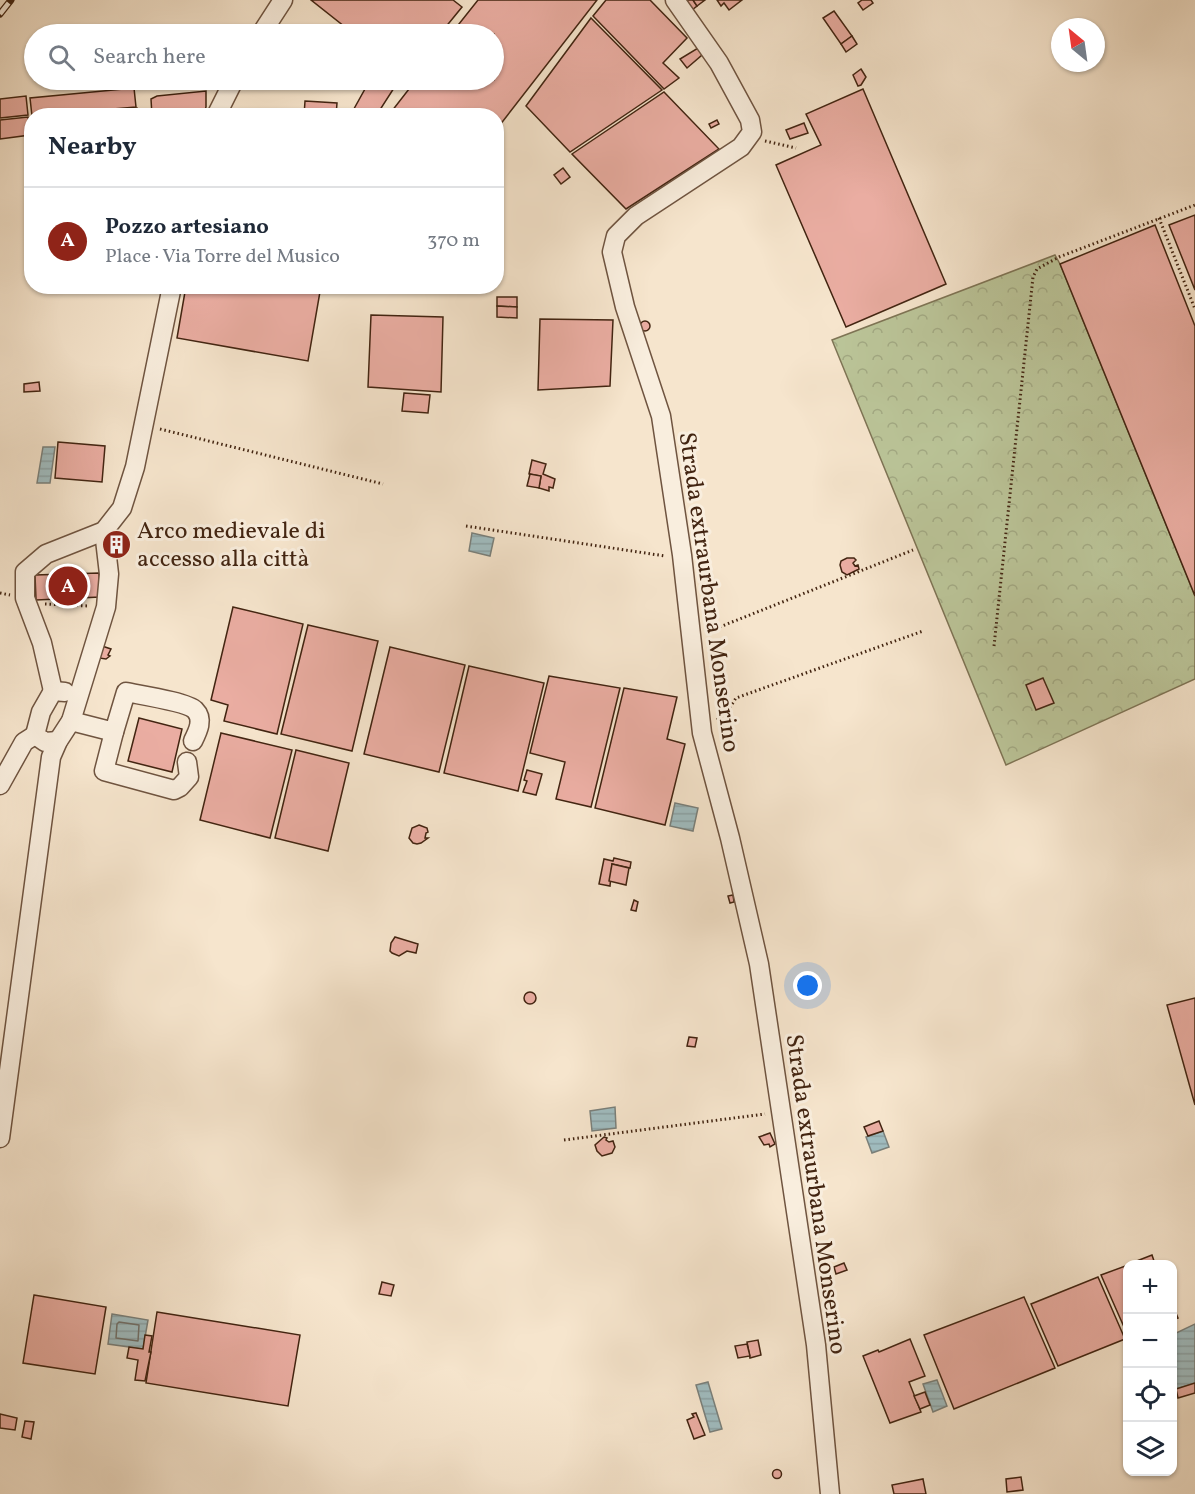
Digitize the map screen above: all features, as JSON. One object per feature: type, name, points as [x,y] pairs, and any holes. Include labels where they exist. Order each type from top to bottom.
[{"type":"street","points":[[267,24],[283,0]]},
{"type":"street","points":[[675,0],[719,63],[750,120],[752,132]]},
{"type":"street","points":[[220,108],[229,90]]},
{"type":"street","name":"Strada extraurbana Monserino","points":[[752,132],[741,147],[636,216],[616,236],[612,252],[625,307],[661,416],[682,555],[702,733],[730,838],[759,964],[816,1345],[830,1494]]},
{"type":"street","points":[[0,785],[24,742],[35,735],[41,712],[53,691],[42,643],[26,598],[25,572],[46,554],[104,531],[122,508],[135,467],[170,294]]},
{"type":"street","points":[[0,1138],[51,757],[71,721],[106,607],[110,574],[104,531]]},
{"type":"street","points":[[53,691],[67,692],[77,699]]},
{"type":"street","points":[[187,762],[189,777],[174,790],[104,771],[126,692],[186,705],[195,710],[200,726],[193,741]]},
{"type":"street","points":[[71,721],[114,732]]},
{"type":"street","points":[[35,735],[45,742],[58,741]]},
{"type":"path","points":[[752,132],[758,140],[796,148]]},
{"type":"path","points":[[994,646],[1033,278],[1037,269],[1195,205]]},
{"type":"path","points":[[1159,218],[1195,309]]},
{"type":"path","points":[[143,425],[383,484]]},
{"type":"path","points":[[466,526],[662,556],[682,555]]},
{"type":"path","points":[[692,639],[914,550]]},
{"type":"path","points":[[26,598],[37,604],[106,607]]},
{"type":"path","points":[[702,733],[727,712],[736,698],[922,631]]},
{"type":"path","points":[[564,1140],[781,1112]]},
{"type":"green space","points":[[1055,255],[1195,596],[1195,679],[1006,765],[832,340]]},
{"type":"water","points":[[43,447],[55,447],[50,483],[37,483]]},
{"type":"water","points":[[472,533],[494,538],[490,556],[469,551]]},
{"type":"water","points":[[675,803],[698,808],[693,831],[670,826]]},
{"type":"water","points":[[615,1107],[616,1128],[592,1131],[590,1111]]},
{"type":"water","points":[[883,1131],[889,1147],[872,1153],[866,1137]]},
{"type":"water","points":[[112,1314],[148,1320],[143,1349],[108,1344]]},
{"type":"water","points":[[1195,1324],[1195,1383],[1177,1389],[1177,1368],[1177,1333]]},
{"type":"water","points":[[937,1380],[947,1406],[933,1412],[923,1384]]},
{"type":"water","points":[[708,1382],[722,1429],[710,1432],[696,1385]]},
{"type":"building","points":[[311,0],[453,0],[462,7],[448,24],[341,24]]},
{"type":"building","points":[[478,0],[597,0],[504,120],[504,108],[394,108],[408,90],[504,90],[504,24],[459,24]]},
{"type":"building","points":[[606,0],[650,0],[687,38],[663,63],[679,78],[664,89],[593,16]]},
{"type":"building","points":[[685,0],[693,0],[697,6],[692,10]]},
{"type":"building","points":[[693,0],[705,0],[697,6]]},
{"type":"building","points":[[717,0],[742,0],[729,10],[724,3],[721,6]]},
{"type":"building","points":[[862,0],[871,0],[873,3],[863,10],[858,3]]},
{"type":"building","points":[[834,11],[852,36],[841,44],[823,18]]},
{"type":"building","points":[[591,18],[662,90],[570,152],[526,106]]},
{"type":"building","points":[[852,36],[857,44],[846,52],[841,44]]},
{"type":"building","points":[[698,48],[702,55],[687,68],[680,59]]},
{"type":"building","points":[[861,69],[866,77],[858,86],[853,75]]},
{"type":"building","points":[[863,89],[946,284],[846,327],[776,165],[821,145],[806,114]]},
{"type":"building","points":[[134,90],[136,107],[31,108],[30,98]]},
{"type":"building","points":[[364,90],[393,90],[381,108],[354,108]]},
{"type":"building","points":[[206,91],[206,107],[152,108],[151,99],[157,96]]},
{"type":"building","points":[[664,92],[719,149],[626,209],[572,154]]},
{"type":"building","points":[[26,96],[27,108],[24,108],[24,115],[0,118],[0,99]]},
{"type":"building","points":[[305,101],[337,103],[337,108],[305,108]]},
{"type":"building","points":[[24,117],[24,136],[0,139],[0,120]]},
{"type":"building","points":[[717,120],[719,124],[711,128],[709,124]]},
{"type":"building","points":[[804,123],[808,133],[790,139],[786,130]]},
{"type":"building","points":[[563,168],[570,177],[561,184],[554,175]]},
{"type":"building","points":[[1195,215],[1195,290],[1169,225]]},
{"type":"building","points":[[1155,225],[1195,326],[1195,596],[1060,264]]},
{"type":"building","points":[[185,294],[320,294],[308,361],[177,338]]},
{"type":"building","points":[[497,297],[517,297],[517,307],[497,306]]},
{"type":"building","points":[[497,306],[517,307],[517,318],[497,317]]},
{"type":"building","points":[[371,315],[443,317],[441,392],[368,387]]},
{"type":"building","points":[[540,319],[613,320],[610,386],[538,390]]},
{"type":"building","points":[[645,321],[650,326],[645,331],[640,326]]},
{"type":"building","points":[[39,382],[40,391],[24,392],[24,384]]},
{"type":"building","points":[[404,393],[430,395],[428,413],[402,411]]},
{"type":"building","points":[[58,442],[105,446],[102,482],[55,478]]},
{"type":"building","points":[[532,460],[546,464],[543,474],[555,479],[553,488],[549,487],[549,491],[539,488],[541,476],[529,474]]},
{"type":"building","points":[[530,474],[541,476],[539,488],[527,486]]},
{"type":"building","name":"Arco medievale di accesso alla città","points":[[110,539],[123,543],[122,549],[108,545]]},
{"type":"building","points":[[854,558],[856,560],[853,563],[855,566],[858,565],[859,569],[847,575],[842,572],[840,565],[841,561]]},
{"type":"building","points":[[99,573],[100,597],[36,600],[35,575]]},
{"type":"building","points":[[233,607],[303,624],[277,734],[224,721],[228,705],[211,700]]},
{"type":"building","points":[[308,625],[378,641],[352,751],[281,734]]},
{"type":"building","points":[[102,646],[111,649],[108,655],[110,656],[106,659],[99,658]]},
{"type":"building","points":[[390,647],[465,665],[439,772],[364,754]]},
{"type":"building","points":[[469,666],[544,683],[518,791],[444,773]]},
{"type":"building","points":[[549,676],[620,688],[591,807],[556,799],[565,762],[530,753]]},
{"type":"building","points":[[1043,678],[1054,703],[1036,710],[1026,685]]},
{"type":"building","points":[[624,688],[677,697],[667,739],[685,744],[665,825],[595,808]]},
{"type":"building","points":[[139,718],[182,729],[172,772],[128,761]]},
{"type":"building","points":[[221,733],[292,750],[270,838],[200,820]]},
{"type":"building","points":[[296,750],[349,763],[328,851],[275,838]]},
{"type":"building","points":[[527,770],[542,774],[536,795],[523,792],[527,781],[524,780]]},
{"type":"building","points":[[419,825],[427,828],[425,838],[428,838],[417,844],[409,838],[412,828]]},
{"type":"building","points":[[614,858],[631,862],[630,868],[612,864],[610,886],[599,884],[604,859],[613,861]]},
{"type":"building","points":[[612,864],[629,868],[626,885],[609,881]]},
{"type":"building","points":[[733,895],[734,902],[730,903],[728,896]]},
{"type":"building","points":[[634,900],[638,902],[636,911],[631,910]]},
{"type":"building","points":[[395,937],[418,944],[416,953],[407,951],[399,956],[392,953],[391,943]]},
{"type":"building","points":[[532,992],[536,998],[532,1004],[528,1004],[524,996]]},
{"type":"building","points":[[1195,998],[1195,1105],[1167,1005]]},
{"type":"building","points":[[689,1037],[697,1038],[695,1047],[687,1046]]},
{"type":"building","points":[[879,1121],[883,1131],[868,1136],[864,1127]]},
{"type":"building","points":[[770,1133],[775,1144],[770,1147],[769,1144],[764,1145],[759,1137]]},
{"type":"building","points":[[604,1137],[609,1142],[613,1141],[615,1147],[612,1153],[602,1156],[595,1145]]},
{"type":"building","points":[[1152,1255],[1154,1260],[1139,1260]]},
{"type":"building","points":[[844,1263],[847,1270],[836,1274],[834,1267]]},
{"type":"building","points":[[1123,1267],[1123,1325],[1101,1275]]},
{"type":"building","points":[[1098,1277],[1123,1334],[1123,1340],[1058,1366],[1031,1304]]},
{"type":"building","points":[[382,1282],[394,1285],[391,1296],[379,1294]]},
{"type":"building","points":[[34,1295],[106,1307],[95,1374],[23,1363]]},
{"type":"building","points":[[1024,1297],[1055,1368],[954,1409],[924,1335]]},
{"type":"building","points":[[157,1312],[300,1335],[288,1406],[146,1383]]},
{"type":"building","points":[[145,1335],[152,1336],[145,1381],[135,1380],[138,1360],[127,1358],[129,1347],[143,1349]]},
{"type":"building","points":[[910,1339],[925,1376],[909,1382],[921,1412],[890,1423],[863,1356]]},
{"type":"building","points":[[758,1340],[761,1355],[750,1358],[747,1342]]},
{"type":"building","points":[[747,1344],[750,1356],[738,1358],[735,1346]]},
{"type":"building","points":[[1195,1383],[1195,1393],[1178,1398],[1177,1389]]},
{"type":"building","points":[[925,1392],[930,1405],[920,1409],[914,1396]]},
{"type":"building","points":[[696,1413],[705,1435],[694,1439],[687,1420],[694,1417],[692,1414]]},
{"type":"building","points":[[0,1414],[17,1418],[15,1430],[0,1428]]},
{"type":"building","points":[[25,1421],[34,1422],[31,1439],[22,1437]]},
{"type":"building","points":[[777,1469],[782,1474],[777,1479],[772,1474]]},
{"type":"building","points":[[1021,1477],[1023,1490],[1007,1492],[1006,1479]]},
{"type":"building","points":[[923,1479],[926,1494],[894,1494],[892,1485]]},
{"type":"railway","points":[[0,14],[11,0]]},
{"type":"place","name":"Arco medievale di accesso alla città","points":[[116,544]]},
{"type":"place","name":"Pozzo artesiano","points":[[68,586]]}]
